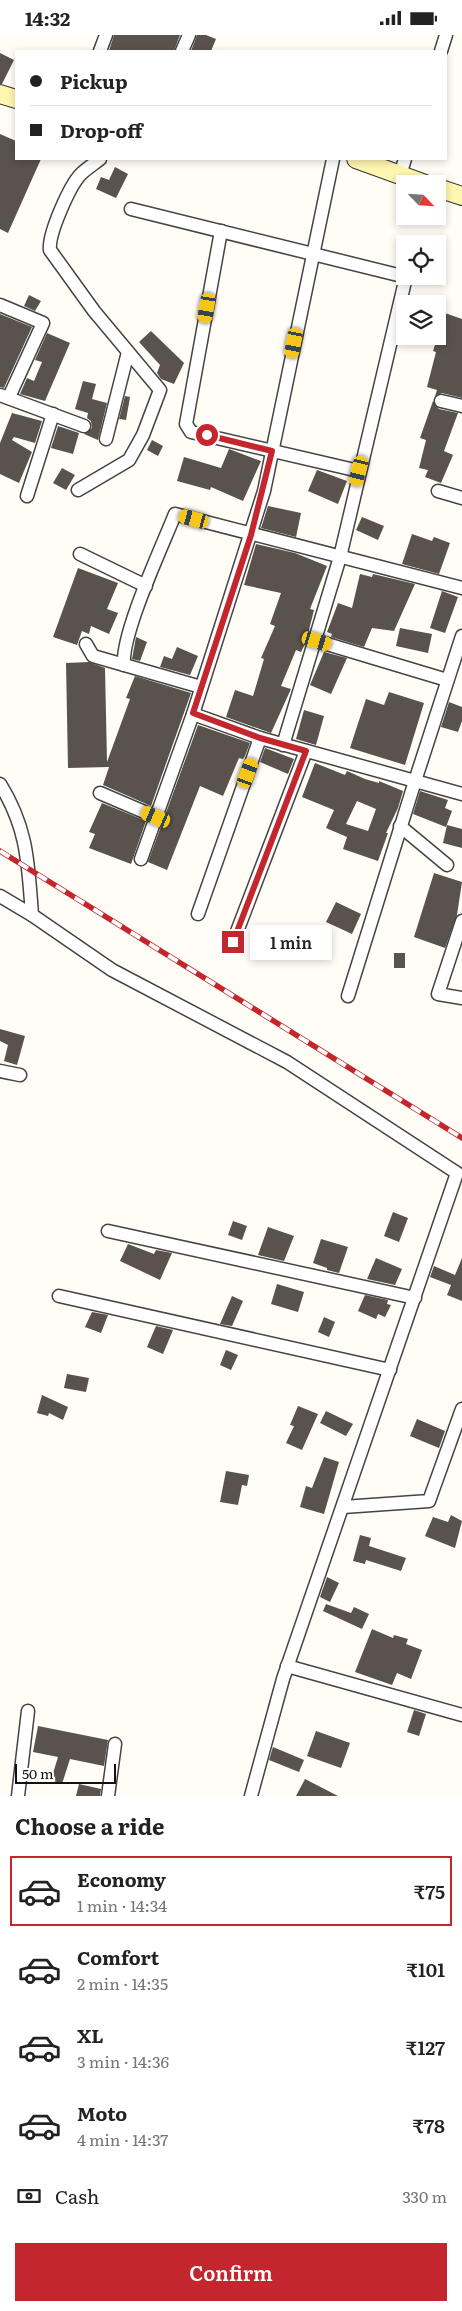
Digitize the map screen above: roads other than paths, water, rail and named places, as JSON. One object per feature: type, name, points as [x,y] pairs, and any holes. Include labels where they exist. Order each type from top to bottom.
[{"type":"street","points":[[100,50],[106,35]]},
{"type":"street","points":[[182,50],[189,35]]},
{"type":"street","points":[[441,50],[446,35]]},
{"type":"street","points":[[78,490],[129,460],[143,435],[160,390],[94,311],[50,250],[49,241],[53,227],[80,175],[99,160]]},
{"type":"street","points":[[141,859],[193,713],[251,535],[272,451],[333,160]]},
{"type":"street","points":[[362,160],[402,167],[413,175]]},
{"type":"street","points":[[446,191],[462,196]]},
{"type":"street","points":[[132,209],[406,277],[340,557],[317,641],[283,745]]},
{"type":"street","points":[[221,231],[186,424],[191,432],[359,471]]},
{"type":"street","points":[[0,305],[43,323],[4,396],[84,426]]},
{"type":"street","points":[[106,439],[128,352]]},
{"type":"street","points":[[441,401],[462,405]]},
{"type":"street","points":[[27,496],[53,414]]},
{"type":"street","points":[[438,491],[462,497]]},
{"type":"street","points":[[124,665],[123,653],[146,586],[176,514],[251,535],[462,588]]},
{"type":"street","points":[[80,554],[146,586]]},
{"type":"street","points":[[348,996],[446,680],[462,636]]},
{"type":"street","points":[[317,641],[446,680]]},
{"type":"street","points":[[86,644],[93,656],[201,687]]},
{"type":"street","points":[[193,713],[283,745],[462,794]]},
{"type":"street","points":[[198,914],[260,738]]},
{"type":"street","points":[[233,942],[306,751]]},
{"type":"street","points":[[0,784],[13,807],[27,850],[32,915]]},
{"type":"street","points":[[100,793],[156,817]]},
{"type":"street","points":[[400,827],[447,865]]},
{"type":"street","points":[[0,896],[32,915],[112,970],[287,1062],[457,1173],[287,1666],[251,1796]]},
{"type":"street","points":[[462,921],[438,994],[462,998]]},
{"type":"street","points":[[0,1071],[20,1075]]},
{"type":"street","points":[[108,1231],[415,1298]]},
{"type":"street","points":[[59,1296],[390,1370]]},
{"type":"street","points":[[343,1507],[429,1501],[462,1409]]},
{"type":"street","points":[[287,1666],[462,1715]]},
{"type":"street","points":[[18,1796],[28,1711]]},
{"type":"street","points":[[108,1796],[115,1744]]},
{"type":"railway","points":[[0,851],[462,1138]]}]
